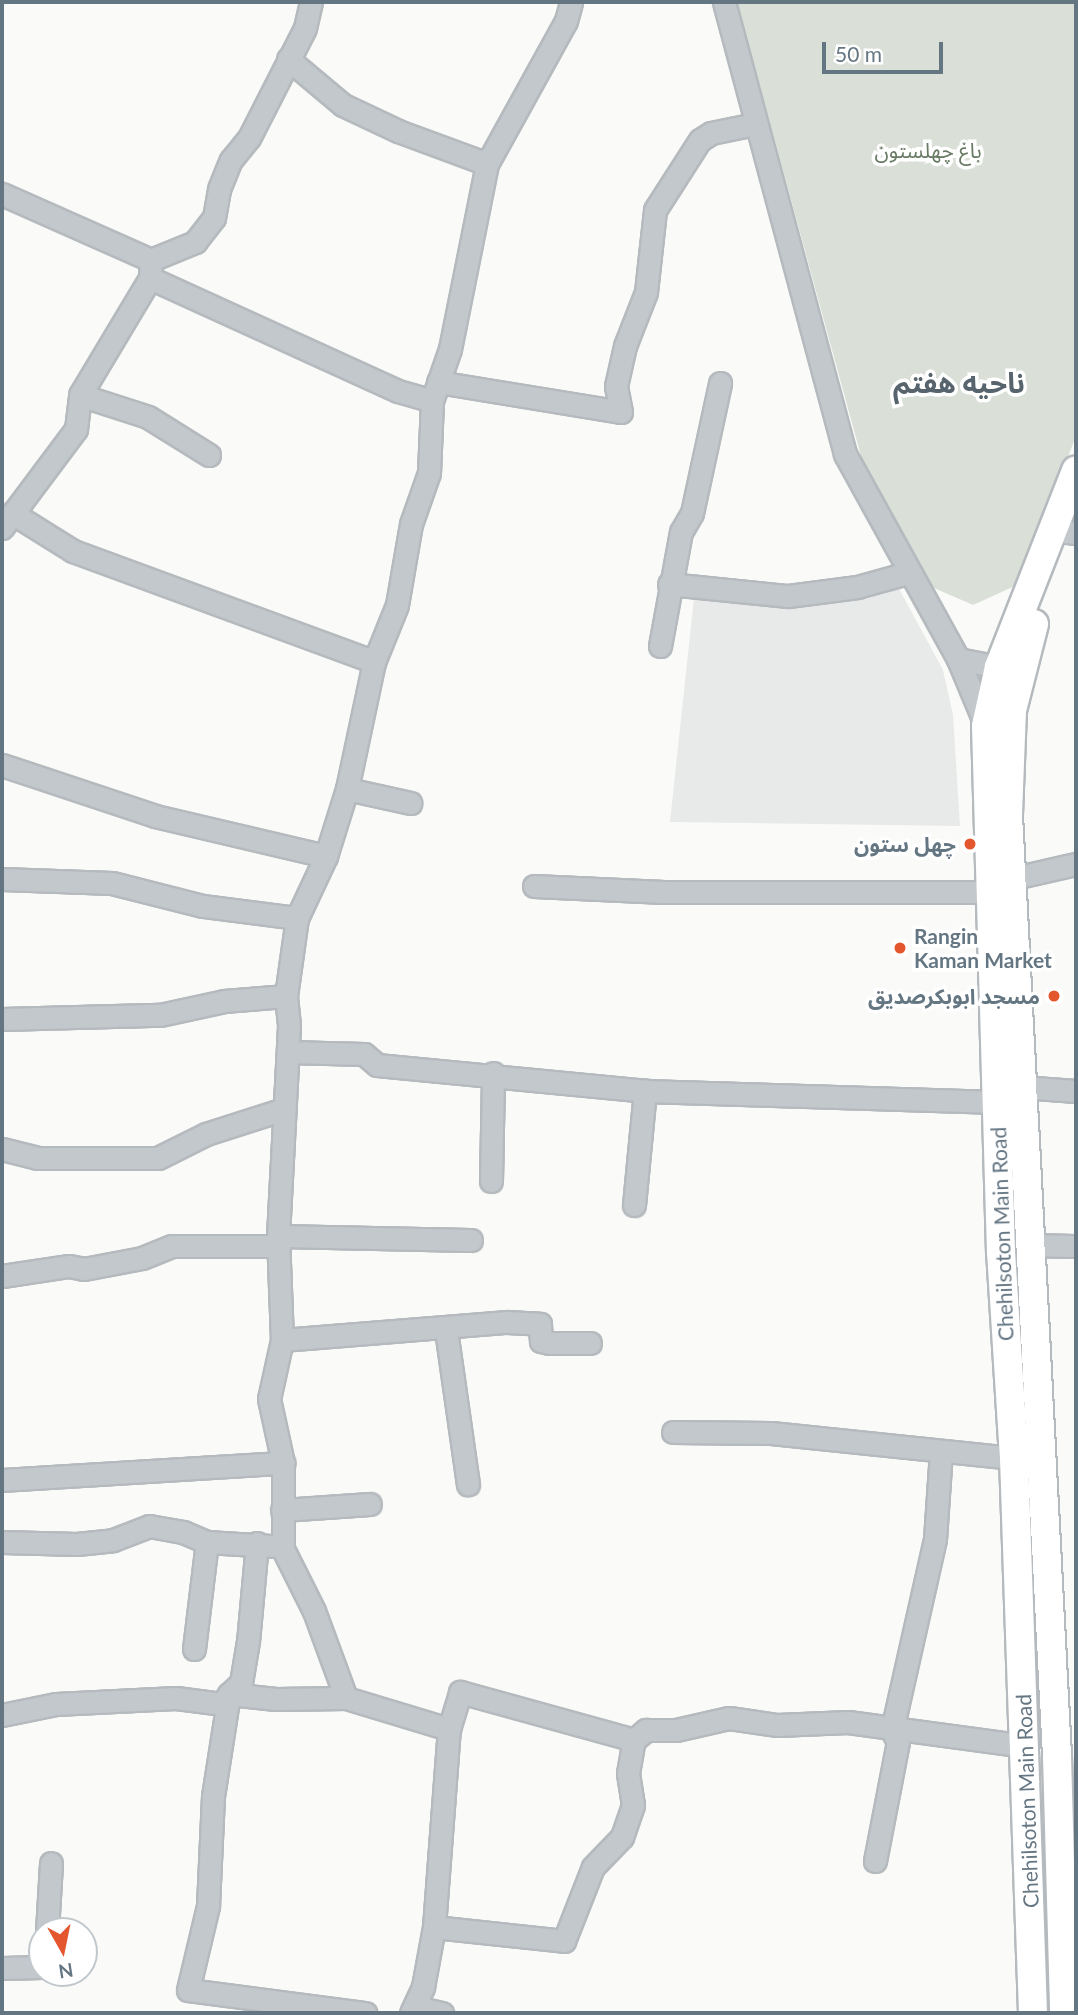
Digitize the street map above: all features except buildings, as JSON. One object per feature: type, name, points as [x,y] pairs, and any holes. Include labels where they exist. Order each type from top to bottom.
[{"type":"main road","name":"Chehilsoton Main Road","points":[[1033,2013],[1014,1458],[1001,1253],[997,1102],[1001,886],[1012,710],[1027,644],[1069,527],[1076,471]]},
{"type":"main road","name":"Chehilsoton Main Road","points":[[1064,2013],[1057,1756],[1021,1087],[986,726],[999,667],[1069,527]]},
{"type":"street","points":[[311,2],[305,28],[248,138],[231,160],[219,189],[214,218],[195,242],[151,269],[80,395],[76,429],[7,521],[74,551],[374,662]]},
{"type":"street","points":[[346,1698],[314,1611],[283,1549],[283,1463],[269,1399],[282,1340],[279,1241],[288,1052],[286,996],[297,918],[326,856],[347,789],[374,662],[397,605],[411,524],[429,473],[435,391],[450,349],[487,164],[566,21],[571,2]]},
{"type":"street","points":[[724,2],[845,454],[908,573],[958,659],[986,726]]},
{"type":"street","points":[[288,59],[343,105],[487,164]]},
{"type":"street","points":[[2,194],[398,391],[435,391],[621,412],[616,386],[625,346],[646,292],[655,210],[700,140],[711,133],[755,124]]},
{"type":"street","points":[[660,646],[669,584],[681,532],[692,513],[720,383]]},
{"type":"street","points":[[80,395],[148,417],[209,456]]},
{"type":"street","points":[[669,584],[788,596],[857,587],[908,573]]},
{"type":"street","points":[[958,659],[999,667]]},
{"type":"street","points":[[2,765],[155,816],[326,856]]},
{"type":"street","points":[[347,789],[410,803]]},
{"type":"street","points":[[534,886],[664,892],[1001,886],[1076,864]]},
{"type":"street","points":[[2,879],[113,883],[203,906],[297,918]]},
{"type":"street","points":[[2,1019],[160,1015],[224,1002],[286,996]]},
{"type":"street","points":[[288,1052],[364,1054],[377,1065],[493,1073],[645,1091],[997,1102]]},
{"type":"street","points":[[491,1181],[493,1073]]},
{"type":"street","points":[[1021,1087],[1076,1091]]},
{"type":"street","points":[[634,1205],[645,1091]]},
{"type":"street","points":[[2,1149],[37,1158],[158,1158],[206,1134],[284,1109]]},
{"type":"street","points":[[2,1276],[69,1266],[84,1269],[142,1258],[172,1246],[279,1241],[471,1240]]},
{"type":"street","points":[[1029,1245],[1076,1246]]},
{"type":"street","points":[[282,1340],[540,1324],[541,1341],[590,1343]]},
{"type":"street","points":[[446,1330],[468,1484]]},
{"type":"street","points":[[673,1432],[771,1433],[1014,1458]]},
{"type":"street","points":[[875,1861],[898,1742],[892,1730],[935,1539],[941,1452]]},
{"type":"street","points":[[2,1480],[283,1463]]},
{"type":"street","points":[[282,1510],[370,1504]]},
{"type":"street","points":[[2,1542],[89,1543],[113,1540],[149,1527],[183,1531],[207,1542],[257,1544],[283,1549]]},
{"type":"street","points":[[194,1649],[207,1542]]},
{"type":"street","points":[[2,1715],[70,1704],[176,1699],[222,1704],[241,1683],[257,1544]]},
{"type":"street","points":[[442,2013],[413,2010],[434,1927],[449,1729],[460,1692],[634,1740]]},
{"type":"street","points":[[229,1694],[276,1699],[346,1698],[449,1729]]},
{"type":"street","points":[[229,1694],[213,1796],[208,1906],[188,1990],[366,2013]]},
{"type":"street","points":[[434,1927],[564,1941],[593,1867],[622,1837],[633,1805],[628,1773],[634,1740],[646,1730],[676,1730],[729,1718],[776,1726],[848,1722],[1025,1746]]},
{"type":"street","points":[[48,1917],[51,1863]]},
{"type":"street","points":[[2,1968],[28,1967]]},
{"type":"shaded area","points":[[897,585],[943,670],[953,715],[960,826],[670,822],[694,598],[785,605]]},
{"type":"green space","name":"باغ چهلستون","points":[[737,2],[1076,2],[1076,436],[1019,584],[973,605],[918,581],[870,489]]},
{"type":"place","name":"چهل ستون","points":[[970,844]]},
{"type":"place","name":"Rangin Kaman Market","points":[[900,948]]},
{"type":"place","name":"مسجد ابوبکرصدیق","points":[[1054,996]]},
{"type":"district","name":"ناحیه هفتم","points":[[959,382]]}]
